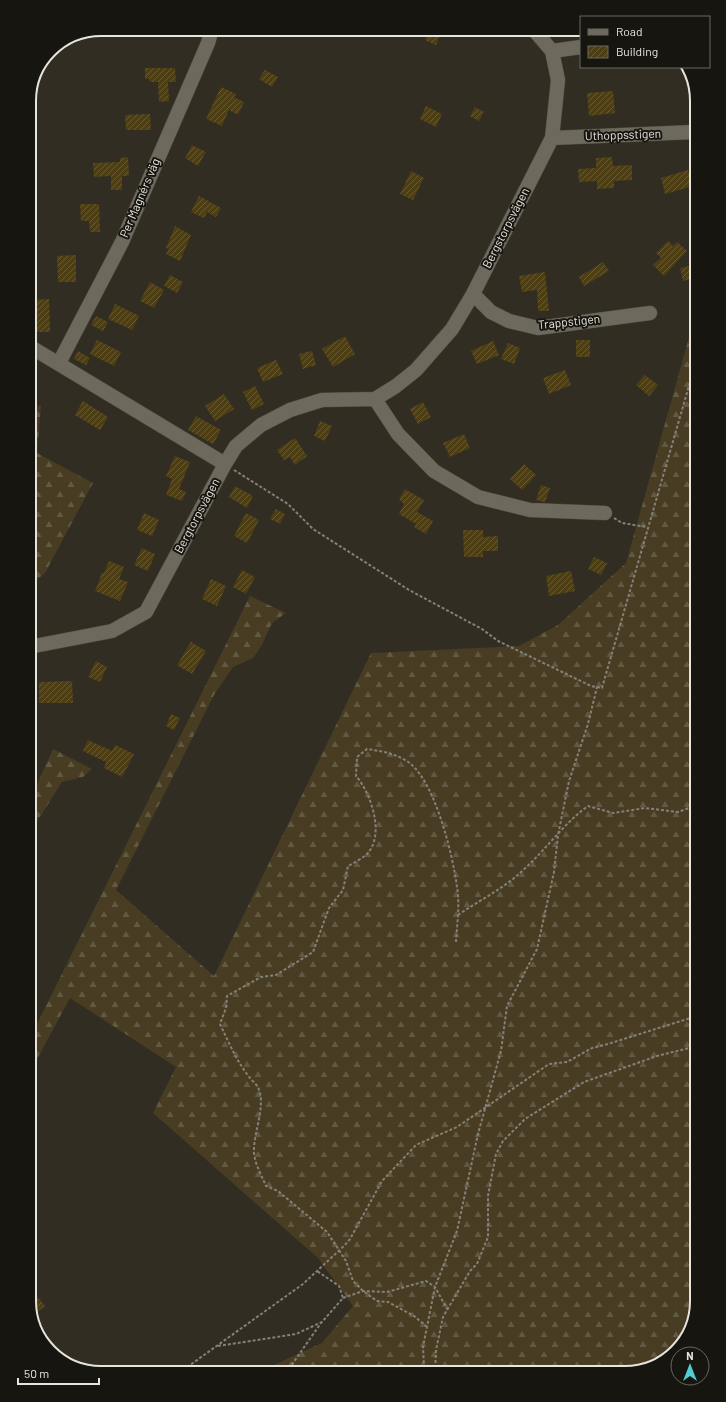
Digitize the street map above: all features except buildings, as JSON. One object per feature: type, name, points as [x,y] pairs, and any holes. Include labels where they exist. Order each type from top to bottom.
[{"type":"street","name":"Per Magnérs väg","points":[[59,363],[122,242],[210,36]]},
{"type":"street","name":"Bergstorpsvägen","points":[[375,399],[396,386],[416,370],[452,329],[473,294],[552,138],[558,80],[552,51],[539,36]]},
{"type":"street","points":[[552,51],[580,47]]},
{"type":"street","name":"Uthoppsstigen","points":[[552,138],[690,132]]},
{"type":"street","name":"Trappstigen","points":[[473,294],[491,312],[509,321],[538,328],[650,312]]},
{"type":"street","points":[[36,350],[225,464]]},
{"type":"street","points":[[375,399],[398,434],[434,471],[478,498],[530,510],[605,513]]},
{"type":"street","name":"Bergtorpsvägen","points":[[36,646],[112,631],[146,612],[236,446],[261,425],[290,410],[322,400],[375,399]]},
{"type":"path","points":[[225,464],[288,504],[312,529],[409,590],[482,629],[498,642],[556,670],[602,688],[690,381]]},
{"type":"path","points":[[605,513],[622,523],[648,527]]},
{"type":"path","points":[[424,1366],[424,1347],[435,1287],[457,1231],[485,1109],[501,1051],[507,1006],[537,949],[554,872],[558,835],[569,781],[588,724],[597,687]]},
{"type":"path","points":[[427,1327],[414,1316],[388,1302],[377,1301],[363,1291],[353,1281],[346,1261],[338,1251],[327,1232],[278,1191],[266,1186],[256,1160],[254,1149],[257,1123],[262,1104],[259,1088],[250,1079],[232,1049],[220,1024],[226,1008],[227,996],[261,978],[276,975],[313,952],[329,908],[342,890],[348,866],[367,854],[377,833],[371,801],[364,785],[356,776],[357,758],[367,749],[386,752],[406,760],[417,770],[432,798],[448,839],[458,888],[456,942]]},
{"type":"path","points":[[458,915],[520,874],[577,814],[588,806],[613,813],[645,808],[678,812],[690,808]]},
{"type":"path","points":[[189,1366],[303,1284],[338,1251],[350,1239],[382,1181],[416,1145],[457,1126],[485,1109],[549,1064],[567,1062],[592,1048],[690,1018]]},
{"type":"path","points":[[436,1366],[436,1350],[443,1316],[470,1271],[477,1264],[484,1250],[488,1237],[488,1196],[496,1154],[504,1141],[525,1119],[584,1082],[657,1056],[690,1048]]},
{"type":"path","points":[[317,1271],[339,1286],[343,1298]]},
{"type":"path","points":[[291,1366],[322,1322],[343,1298],[363,1291],[387,1292],[426,1281],[435,1287],[447,1309]]},
{"type":"path","points":[[218,1346],[296,1334],[322,1322]]},
{"type":"green space","points":[[690,334],[690,1301],[688,1318],[679,1337],[668,1350],[650,1361],[637,1365],[271,1366],[322,1343],[353,1306],[318,1258],[153,1113],[176,1067],[70,998],[36,1061],[36,1026],[250,596],[286,613],[272,623],[262,645],[253,658],[233,667],[214,695],[116,890],[214,976],[371,653],[519,646],[558,625],[626,563]]},
{"type":"green space","points":[[36,405],[41,406],[37,453],[93,483],[45,573],[36,580]]},
{"type":"green space","points":[[53,749],[92,769],[83,777],[62,782],[36,823],[36,787]]}]
